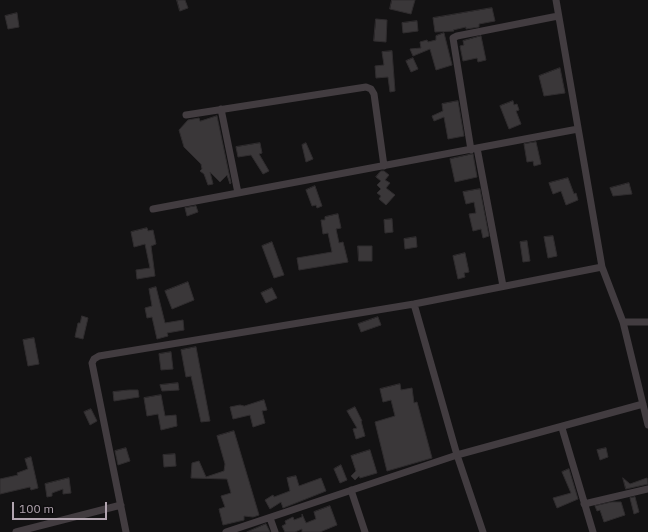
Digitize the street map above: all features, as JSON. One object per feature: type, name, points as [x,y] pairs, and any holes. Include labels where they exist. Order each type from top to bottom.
[{"type":"street","points":[[556,0],[602,267],[623,322],[648,424]]},
{"type":"street","points":[[503,286],[452,38],[558,16]]},
{"type":"street","points":[[186,115],[366,87],[371,89],[374,94],[384,166]]},
{"type":"street","points":[[221,109],[238,193]]},
{"type":"street","points":[[152,209],[578,129]]},
{"type":"street","points":[[126,532],[92,363],[94,359],[99,356],[414,304],[602,267]]},
{"type":"street","points":[[414,304],[457,456],[483,532]]},
{"type":"street","points":[[623,322],[648,322]]},
{"type":"street","points":[[226,532],[457,456],[562,428],[642,404]]},
{"type":"street","points":[[562,428],[593,532]]},
{"type":"street","points":[[584,504],[648,489]]},
{"type":"street","points":[[351,490],[365,532]]},
{"type":"street","points":[[16,532],[121,505]]},
{"type":"street","points":[[270,518],[275,532]]},
{"type":"building","points":[[177,0],[185,0],[188,8],[180,11]]},
{"type":"building","points":[[392,0],[415,0],[411,14],[390,9]]},
{"type":"building","points":[[492,8],[495,21],[479,24],[479,27],[466,29],[466,27],[453,30],[454,31],[435,32],[433,18]]},
{"type":"building","points":[[17,13],[19,27],[8,29],[5,16]]},
{"type":"building","points":[[376,19],[387,20],[386,42],[374,41]]},
{"type":"building","points":[[417,21],[418,31],[403,33],[402,23]]},
{"type":"building","points":[[444,33],[452,65],[436,70],[430,49],[413,56],[410,49],[421,48],[420,42],[436,40],[436,36]]},
{"type":"building","points":[[481,36],[486,60],[478,62],[477,58],[463,61],[460,46],[464,45],[463,41]]},
{"type":"building","points":[[392,51],[395,91],[390,92],[388,77],[376,78],[375,66],[384,65],[382,52]]},
{"type":"building","points":[[413,58],[418,69],[411,72],[406,61]]},
{"type":"building","points":[[560,68],[565,93],[544,96],[539,76]]},
{"type":"building","points":[[458,101],[464,136],[448,139],[444,117],[434,121],[432,116],[443,111],[442,104]]},
{"type":"building","points":[[513,101],[514,105],[517,104],[519,110],[516,111],[521,124],[509,129],[500,106]]},
{"type":"building","points":[[217,116],[231,183],[230,184],[227,175],[220,182],[210,172],[213,184],[208,185],[204,174],[200,171],[202,169],[201,164],[184,147],[179,130],[188,120],[199,118],[200,121]]},
{"type":"building","points":[[536,142],[541,164],[534,166],[533,161],[527,162],[524,144]]},
{"type":"building","points":[[260,143],[262,153],[259,154],[269,171],[263,174],[251,155],[238,157],[236,147]]},
{"type":"building","points":[[306,143],[313,159],[306,162],[302,145]]},
{"type":"building","points":[[473,154],[477,177],[455,182],[450,159]]},
{"type":"building","points":[[381,171],[384,171],[389,175],[385,180],[390,183],[386,188],[395,195],[386,205],[379,199],[381,196],[377,193],[381,189],[377,185],[381,181],[376,177]]},
{"type":"building","points":[[568,178],[578,200],[566,205],[561,191],[553,194],[549,183]]},
{"type":"building","points":[[629,183],[632,194],[613,196],[610,188]]},
{"type":"building","points":[[315,186],[322,206],[317,208],[316,205],[312,206],[306,190]]},
{"type":"building","points":[[480,189],[489,236],[483,238],[481,229],[473,231],[469,214],[476,213],[474,202],[466,204],[463,192]]},
{"type":"building","points":[[196,206],[198,212],[187,216],[185,208]]},
{"type":"building","points":[[338,214],[341,228],[336,229],[339,243],[343,242],[348,262],[299,270],[297,258],[332,252],[328,233],[323,234],[321,220],[325,220],[325,217]]},
{"type":"building","points":[[392,219],[393,232],[385,233],[384,220]]},
{"type":"building","points":[[147,228],[148,231],[153,230],[156,244],[151,246],[155,276],[137,279],[136,270],[150,268],[145,244],[134,247],[131,232]]},
{"type":"building","points":[[553,236],[557,256],[548,258],[544,237]]},
{"type":"building","points":[[416,237],[417,247],[405,249],[404,239]]},
{"type":"building","points":[[527,241],[530,261],[523,262],[520,242]]},
{"type":"building","points":[[272,242],[284,275],[274,278],[262,246]]},
{"type":"building","points":[[358,246],[372,246],[372,261],[359,261]]},
{"type":"building","points":[[465,253],[469,272],[464,273],[465,277],[458,279],[453,256]]},
{"type":"building","points":[[188,282],[194,300],[172,309],[165,291]]},
{"type":"building","points":[[156,287],[165,323],[183,320],[184,330],[167,333],[168,336],[157,339],[152,317],[147,318],[145,308],[152,306],[149,289]]},
{"type":"building","points":[[272,288],[277,298],[266,303],[261,293]]},
{"type":"building","points":[[82,316],[88,318],[83,339],[75,337],[78,323],[80,323]]},
{"type":"building","points":[[378,317],[381,325],[361,332],[358,324]]},
{"type":"building","points":[[34,338],[39,364],[28,366],[23,340]]},
{"type":"building","points":[[196,347],[210,421],[201,422],[191,376],[186,377],[181,350]]},
{"type":"building","points":[[171,352],[173,369],[161,370],[159,354]]},
{"type":"building","points":[[178,383],[179,390],[162,391],[160,385]]},
{"type":"building","points":[[400,384],[401,390],[412,388],[414,403],[417,402],[432,458],[387,471],[375,422],[395,416],[391,400],[383,402],[380,389]]},
{"type":"building","points":[[138,390],[139,397],[114,401],[113,392]]},
{"type":"building","points":[[161,395],[165,416],[176,415],[177,426],[161,430],[158,414],[147,416],[144,398]]},
{"type":"building","points":[[264,400],[267,410],[262,411],[265,423],[253,427],[250,415],[233,419],[230,407],[240,405],[244,406]]},
{"type":"building","points":[[355,407],[362,421],[365,436],[356,439],[353,429],[357,428],[347,411]]},
{"type":"building","points":[[91,409],[97,421],[90,425],[84,412]]},
{"type":"building","points":[[234,431],[259,515],[253,517],[244,516],[244,520],[223,525],[219,509],[225,507],[221,496],[231,493],[227,479],[191,478],[192,463],[199,461],[206,477],[224,471],[225,464],[217,436]]},
{"type":"building","points":[[126,448],[130,461],[118,465],[115,451]]},
{"type":"building","points":[[606,448],[608,457],[600,460],[597,450]]},
{"type":"building","points":[[370,450],[377,473],[360,478],[359,476],[355,480],[351,476],[356,471],[351,456]]},
{"type":"building","points":[[175,454],[176,466],[164,467],[163,455]]},
{"type":"building","points":[[31,457],[38,488],[31,490],[30,487],[0,494],[0,479],[18,475],[17,473],[28,469],[25,459]]},
{"type":"building","points":[[341,465],[347,480],[340,483],[334,469]]},
{"type":"building","points":[[569,469],[578,499],[557,508],[553,498],[571,493],[562,472]]},
{"type":"building","points":[[296,476],[299,486],[321,478],[326,491],[283,508],[281,502],[270,509],[265,500],[273,495],[274,497],[290,491],[287,478]]},
{"type":"building","points":[[69,478],[71,493],[63,494],[63,489],[52,493],[52,496],[47,497],[45,484]]},
{"type":"building","points":[[623,478],[630,484],[647,478],[648,484],[626,489]]},
{"type":"building","points":[[635,497],[639,512],[634,514],[630,498]]},
{"type":"building","points":[[612,502],[621,502],[625,515],[604,522],[600,510],[597,511],[595,506]]},
{"type":"building","points":[[330,506],[337,525],[320,532],[302,532],[302,529],[295,532],[285,532],[282,526],[286,524],[285,521],[293,517],[294,520],[302,517],[302,514],[306,523],[316,519],[314,512]]},
{"type":"building","points":[[266,524],[270,532],[247,532]]}]
